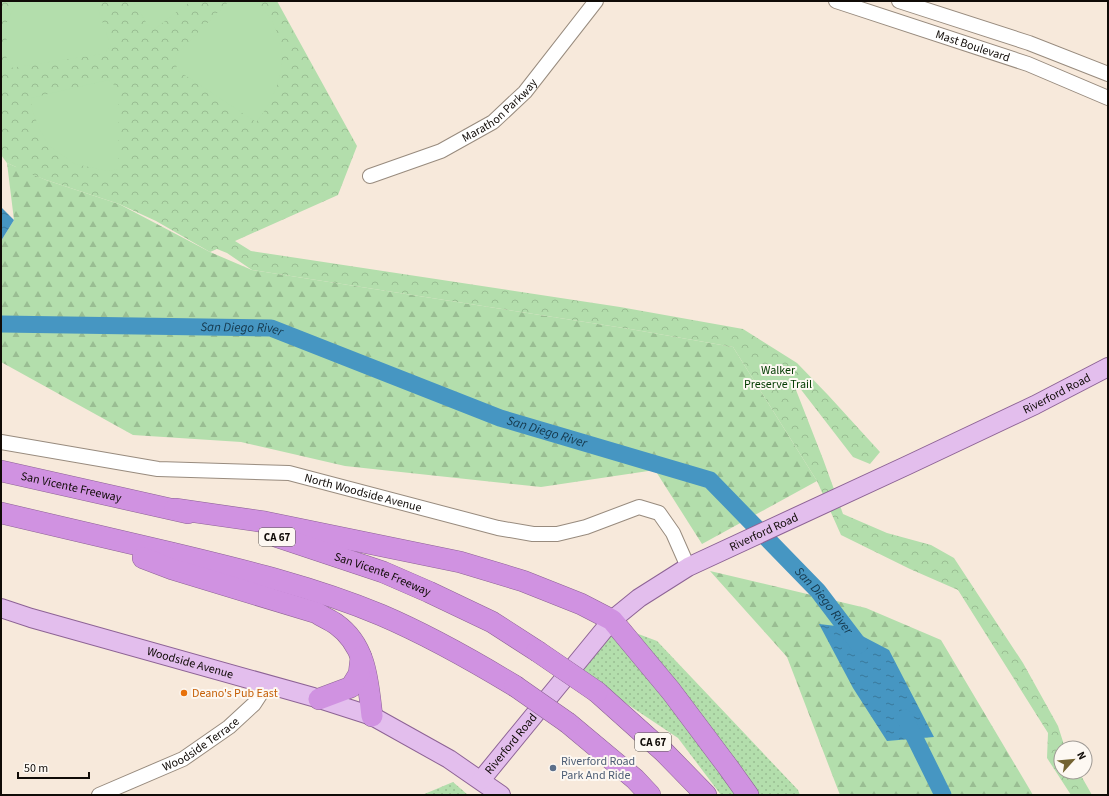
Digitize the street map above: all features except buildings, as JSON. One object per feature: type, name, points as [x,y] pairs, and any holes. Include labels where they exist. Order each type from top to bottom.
[{"type":"highway","name":"San Vicente Freeway","points":[[1,470],[175,510],[285,539],[383,572],[429,592],[492,622],[597,692],[664,752],[706,795]]},
{"type":"highway","points":[[175,510],[265,522],[460,562],[523,581],[581,604],[612,620],[670,691],[748,795]]},
{"type":"highway","points":[[1,513],[224,565],[313,590],[380,614],[469,658],[515,686],[568,722],[635,779],[650,795]]},
{"type":"highway","points":[[52,525],[172,568],[317,613],[337,625],[353,641],[361,655],[366,671],[372,716]]},
{"type":"highway","points":[[319,700],[350,687],[359,674],[361,655]]},
{"type":"main road","name":"Riverford Road","points":[[481,780],[612,620],[639,598],[688,567],[1035,405],[1108,366]]},
{"type":"main road","name":"Woodside Avenue","points":[[1,608],[31,618],[267,684],[372,716],[449,758],[501,795]]},
{"type":"street","name":"Marathon Parkway","points":[[370,176],[441,150],[493,122],[525,92],[596,1]]},
{"type":"street","name":"Mast Boulevard","points":[[836,1],[1028,64],[1108,98]]},
{"type":"street","name":"Mast Boulevard","points":[[899,1],[1029,43],[1108,74]]},
{"type":"street","points":[[1053,74],[1059,55]]},
{"type":"street","name":"North Woodside Avenue","points":[[1,442],[158,469],[289,472],[498,528],[533,534],[557,534],[586,527],[639,507],[659,513],[673,533],[688,567]]},
{"type":"street","name":"Woodside Terrace","points":[[99,795],[183,759],[229,727],[254,704],[267,684]]},
{"type":"green space","name":"Walker Preserve Trail","points":[[1,1],[277,1],[357,146],[338,195],[235,241],[251,251],[620,307],[743,329],[797,363],[880,452],[870,464],[853,457],[799,387],[796,390],[843,514],[887,533],[931,545],[954,558],[1023,663],[1058,726],[1062,740],[1053,740],[1053,767],[1047,758],[1048,733],[958,590],[910,569],[841,535],[817,481],[733,347],[630,329],[252,270],[227,253],[217,249],[210,252],[156,221],[119,204],[28,173],[18,171],[16,167],[7,163],[1,155]]},
{"type":"green space","points":[[17,1],[95,1],[111,46],[102,54],[10,68],[6,56],[7,22]]},
{"type":"green space","points":[[133,1],[191,1],[156,28],[149,27]]},
{"type":"green space","points":[[229,1],[256,1],[273,23],[281,49],[280,75],[276,88],[271,100],[256,122],[177,70],[175,56]]},
{"type":"green space","points":[[108,80],[118,88],[118,169],[108,171],[75,164],[49,146],[39,128],[33,112],[31,98]]},
{"type":"green space","points":[[7,163],[46,180],[119,204],[210,252],[252,270],[630,329],[733,347],[817,481],[702,544],[655,470],[541,487],[345,466],[241,442],[133,435],[1,362],[1,241],[14,220]]},
{"type":"green space","points":[[710,571],[866,608],[941,640],[1033,795],[840,795],[787,657]]},
{"type":"green space","points":[[617,626],[657,641],[798,790],[800,795],[721,795],[678,738],[579,672]]},
{"type":"green space","points":[[1061,780],[1084,780],[1092,795],[1071,795]]},
{"type":"green space","points":[[453,782],[468,795],[422,795]]},
{"type":"water","points":[[1,207],[14,220],[1,241]]},
{"type":"water","points":[[819,624],[845,627],[889,650],[934,737],[887,741],[853,688]]},
{"type":"waterway","name":"San Diego River","points":[[1,324],[271,328],[500,418],[710,480],[818,591],[859,645]]},
{"type":"waterway","name":"San Diego River","points":[[905,718],[943,795]]},
{"type":"place","name":"Deano's Pub East","points":[[184,693]]},
{"type":"place","name":"Riverford Road Park And Ride","points":[[553,768]]}]
